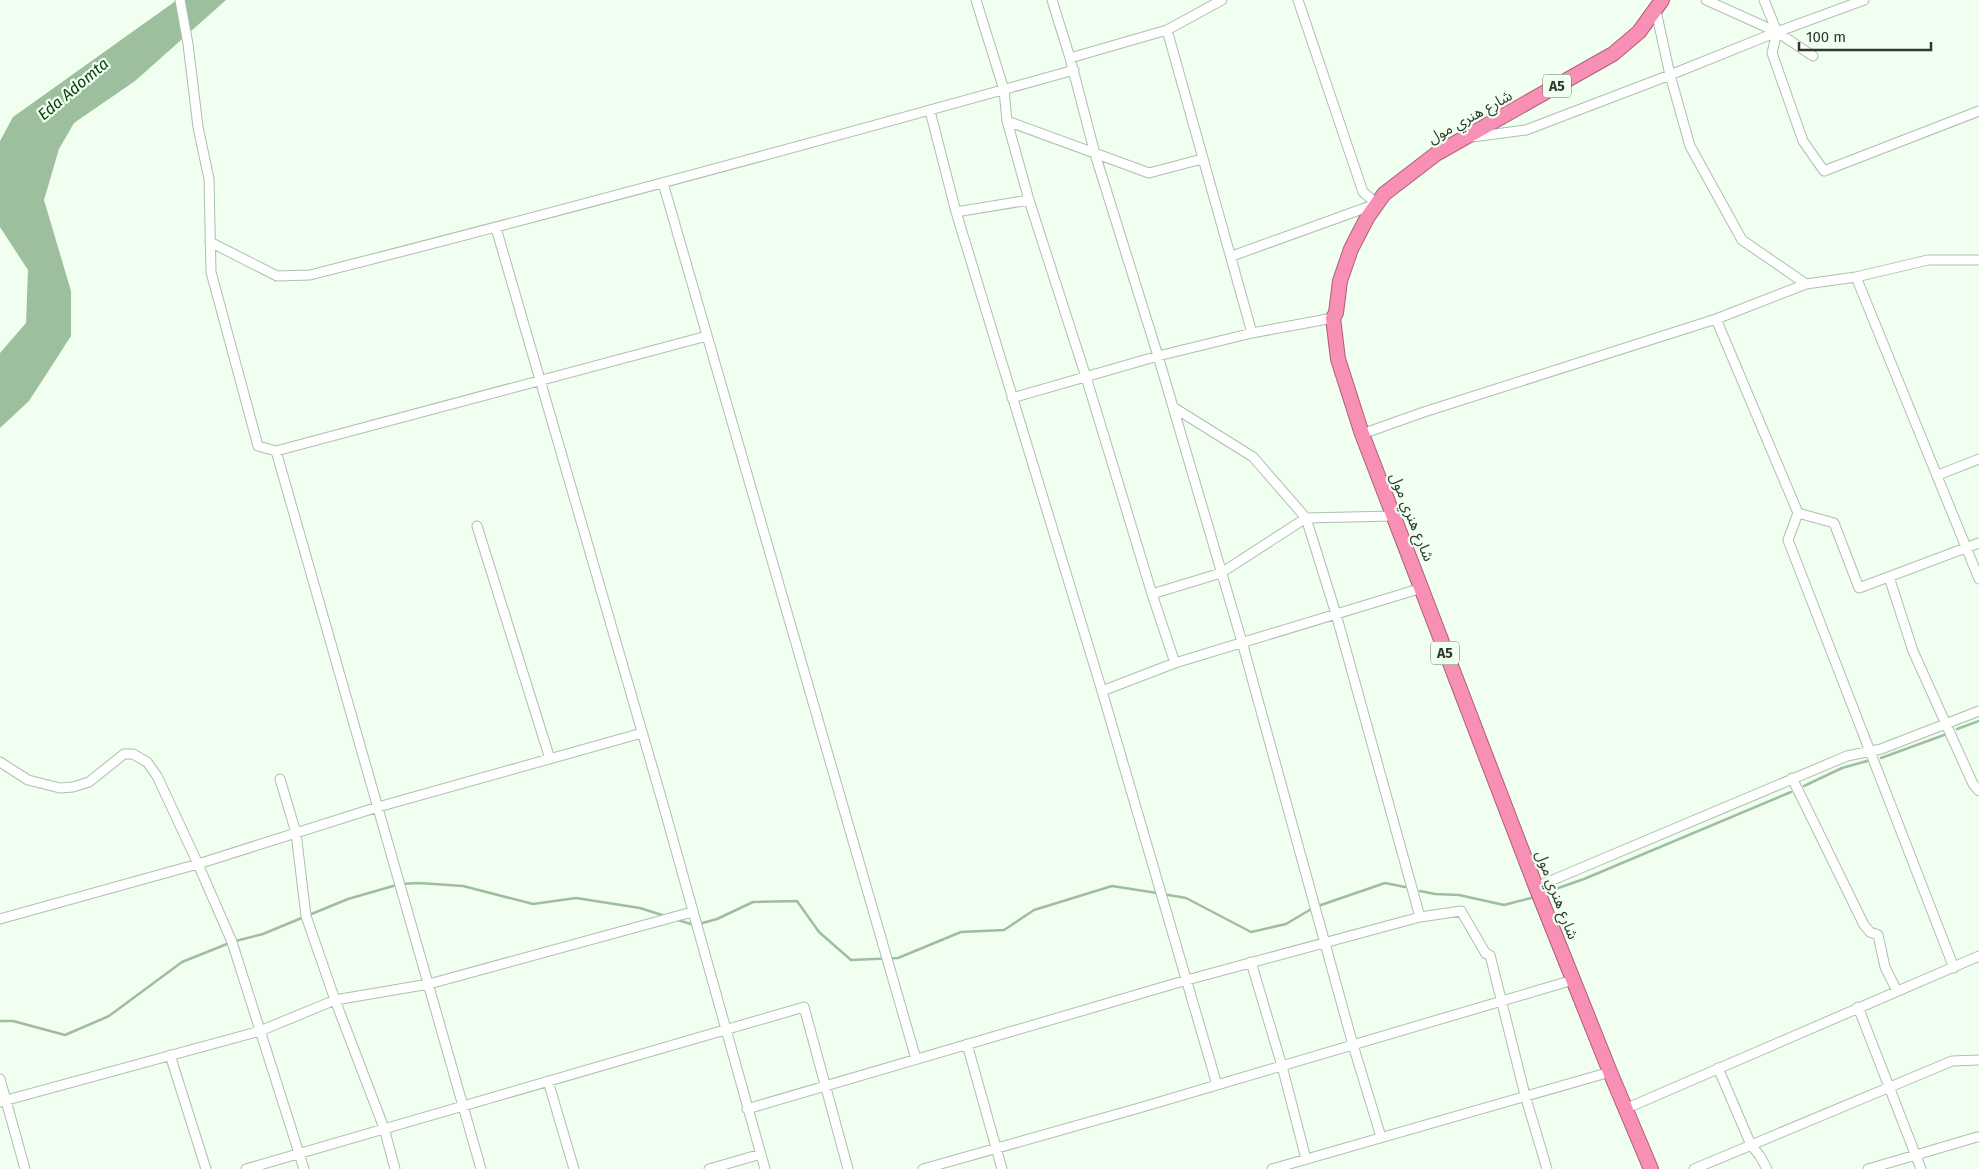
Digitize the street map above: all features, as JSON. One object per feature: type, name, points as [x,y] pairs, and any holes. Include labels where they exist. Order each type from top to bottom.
[{"type":"highway","name":"شارع هنري مول","points":[[1651,1169],[1536,887],[1362,434],[1338,359],[1333,318],[1336,313],[1340,281],[1351,249],[1367,218],[1384,194],[1436,154],[1613,54],[1639,32],[1659,5]]},
{"type":"street","points":[[180,0],[188,44],[198,128],[209,180],[211,272],[258,446],[276,451],[707,336]]},
{"type":"street","points":[[976,0],[1004,90],[1007,121],[1029,200],[1175,663]]},
{"type":"street","points":[[1052,0],[1074,70],[1095,154],[1158,356],[1242,642],[1352,1045],[1381,1137]]},
{"type":"street","points":[[1070,58],[1167,30],[1222,0]]},
{"type":"street","points":[[1298,0],[1362,192],[1377,204]]},
{"type":"street","points":[[1706,0],[1776,32],[1813,56]]},
{"type":"street","points":[[1764,0],[1776,32],[1772,54],[1803,141],[1824,171],[1979,112]]},
{"type":"street","points":[[1464,138],[1526,130],[1776,32],[1864,0]]},
{"type":"street","points":[[1659,5],[1670,75],[1690,146],[1742,240],[1806,284]]},
{"type":"street","points":[[1167,30],[1202,158],[1232,256],[1252,333]]},
{"type":"street","points":[[210,242],[277,276],[310,275],[663,184],[1074,70]]},
{"type":"street","points":[[930,111],[956,212],[1102,692],[1217,1085]]},
{"type":"street","points":[[1007,121],[1149,173],[1202,158]]},
{"type":"street","points":[[663,184],[916,1059]]},
{"type":"street","points":[[956,212],[1029,200]]},
{"type":"street","points":[[1232,256],[1377,204]]},
{"type":"street","points":[[496,228],[642,733],[765,1169]]},
{"type":"street","points":[[1362,434],[1424,412],[1716,319],[1806,284],[1856,277],[1928,260],[1979,260]]},
{"type":"street","points":[[1856,277],[1979,579]]},
{"type":"street","points":[[1012,398],[1158,356],[1252,333],[1333,318]]},
{"type":"street","points":[[1716,319],[1798,513],[1788,540],[1954,968]]},
{"type":"street","points":[[1173,407],[1253,457],[1306,518],[1336,614],[1420,917]]},
{"type":"street","points":[[276,451],[482,1169]]},
{"type":"street","points":[[1938,475],[1979,459]]},
{"type":"street","points":[[1798,513],[1834,523],[1859,588],[1979,543]]},
{"type":"street","points":[[1152,594],[1221,573],[1306,518],[1393,516]]},
{"type":"street","points":[[477,526],[550,759]]},
{"type":"street","points":[[1889,577],[1913,651],[1973,784],[1979,791]]},
{"type":"street","points":[[1102,692],[1175,663],[1422,588]]},
{"type":"street","points":[[1536,887],[1847,756],[1881,749],[1979,711]]},
{"type":"street","points":[[0,919],[198,864],[378,807],[642,733]]},
{"type":"street","points":[[0,762],[28,780],[60,788],[73,787],[89,782],[124,754],[133,754],[147,762],[157,776],[232,942],[304,1169]]},
{"type":"street","points":[[1792,778],[1864,925],[1870,932],[1878,935],[1885,967],[1897,991]]},
{"type":"street","points":[[280,779],[296,833],[306,916],[335,1000],[384,1128],[395,1169]]},
{"type":"street","points":[[748,1109],[1251,962],[1420,917],[1461,911],[1486,954],[1490,955],[1525,1095],[1547,1169]]},
{"type":"street","points":[[3,1102],[260,1031],[335,1000],[429,984],[692,912]]},
{"type":"street","points":[[1625,1109],[1979,956]]},
{"type":"street","points":[[1251,962],[1282,1066],[1306,1159]]},
{"type":"street","points":[[924,1169],[1573,980]]},
{"type":"street","points":[[246,1169],[804,1007],[848,1169]]},
{"type":"street","points":[[1858,1008],[1921,1169]]},
{"type":"street","points":[[967,1044],[1002,1169]]},
{"type":"street","points":[[170,1055],[206,1169]]},
{"type":"street","points":[[1694,1169],[1952,1061],[1979,1060]]},
{"type":"street","points":[[1718,1068],[1751,1145],[1767,1169]]},
{"type":"street","points":[[1272,1169],[1610,1072]]},
{"type":"street","points":[[0,1079],[3,1102],[25,1169]]},
{"type":"street","points":[[548,1081],[574,1169]]},
{"type":"street","points":[[1868,1169],[1977,1137]]},
{"type":"street","points":[[709,1169],[761,1154]]},
{"type":"water","name":"Eda Adomta","points":[[177,0],[226,0],[135,81],[74,123],[59,149],[44,200],[71,291],[71,336],[29,401],[0,428],[0,353],[26,323],[28,270],[0,227],[0,141],[13,117]]},
{"type":"waterway","points":[[1957,729],[1979,721]]},
{"type":"waterway","points":[[1881,758],[1944,735]]},
{"type":"waterway","points":[[1804,786],[1842,768],[1867,761]]},
{"type":"waterway","points":[[1547,892],[1584,879],[1791,792]]},
{"type":"waterway","points":[[309,915],[348,899],[400,884],[419,883],[463,886],[533,904],[576,898],[640,908],[665,916]]},
{"type":"waterway","points":[[1318,906],[1385,883],[1405,887]]},
{"type":"waterway","points":[[699,924],[717,919],[753,902],[797,901],[819,932],[851,960],[898,958],[961,932],[1004,930],[1034,910],[1112,886],[1157,893]]},
{"type":"waterway","points":[[1420,891],[1459,895],[1504,905],[1531,898]]},
{"type":"waterway","points":[[1163,894],[1186,898],[1251,932],[1286,924],[1313,908]]},
{"type":"waterway","points":[[0,1021],[13,1021],[65,1035],[109,1016],[182,962],[232,942],[263,934],[304,917]]},
{"type":"waterway","points":[[678,920],[694,925]]}]
